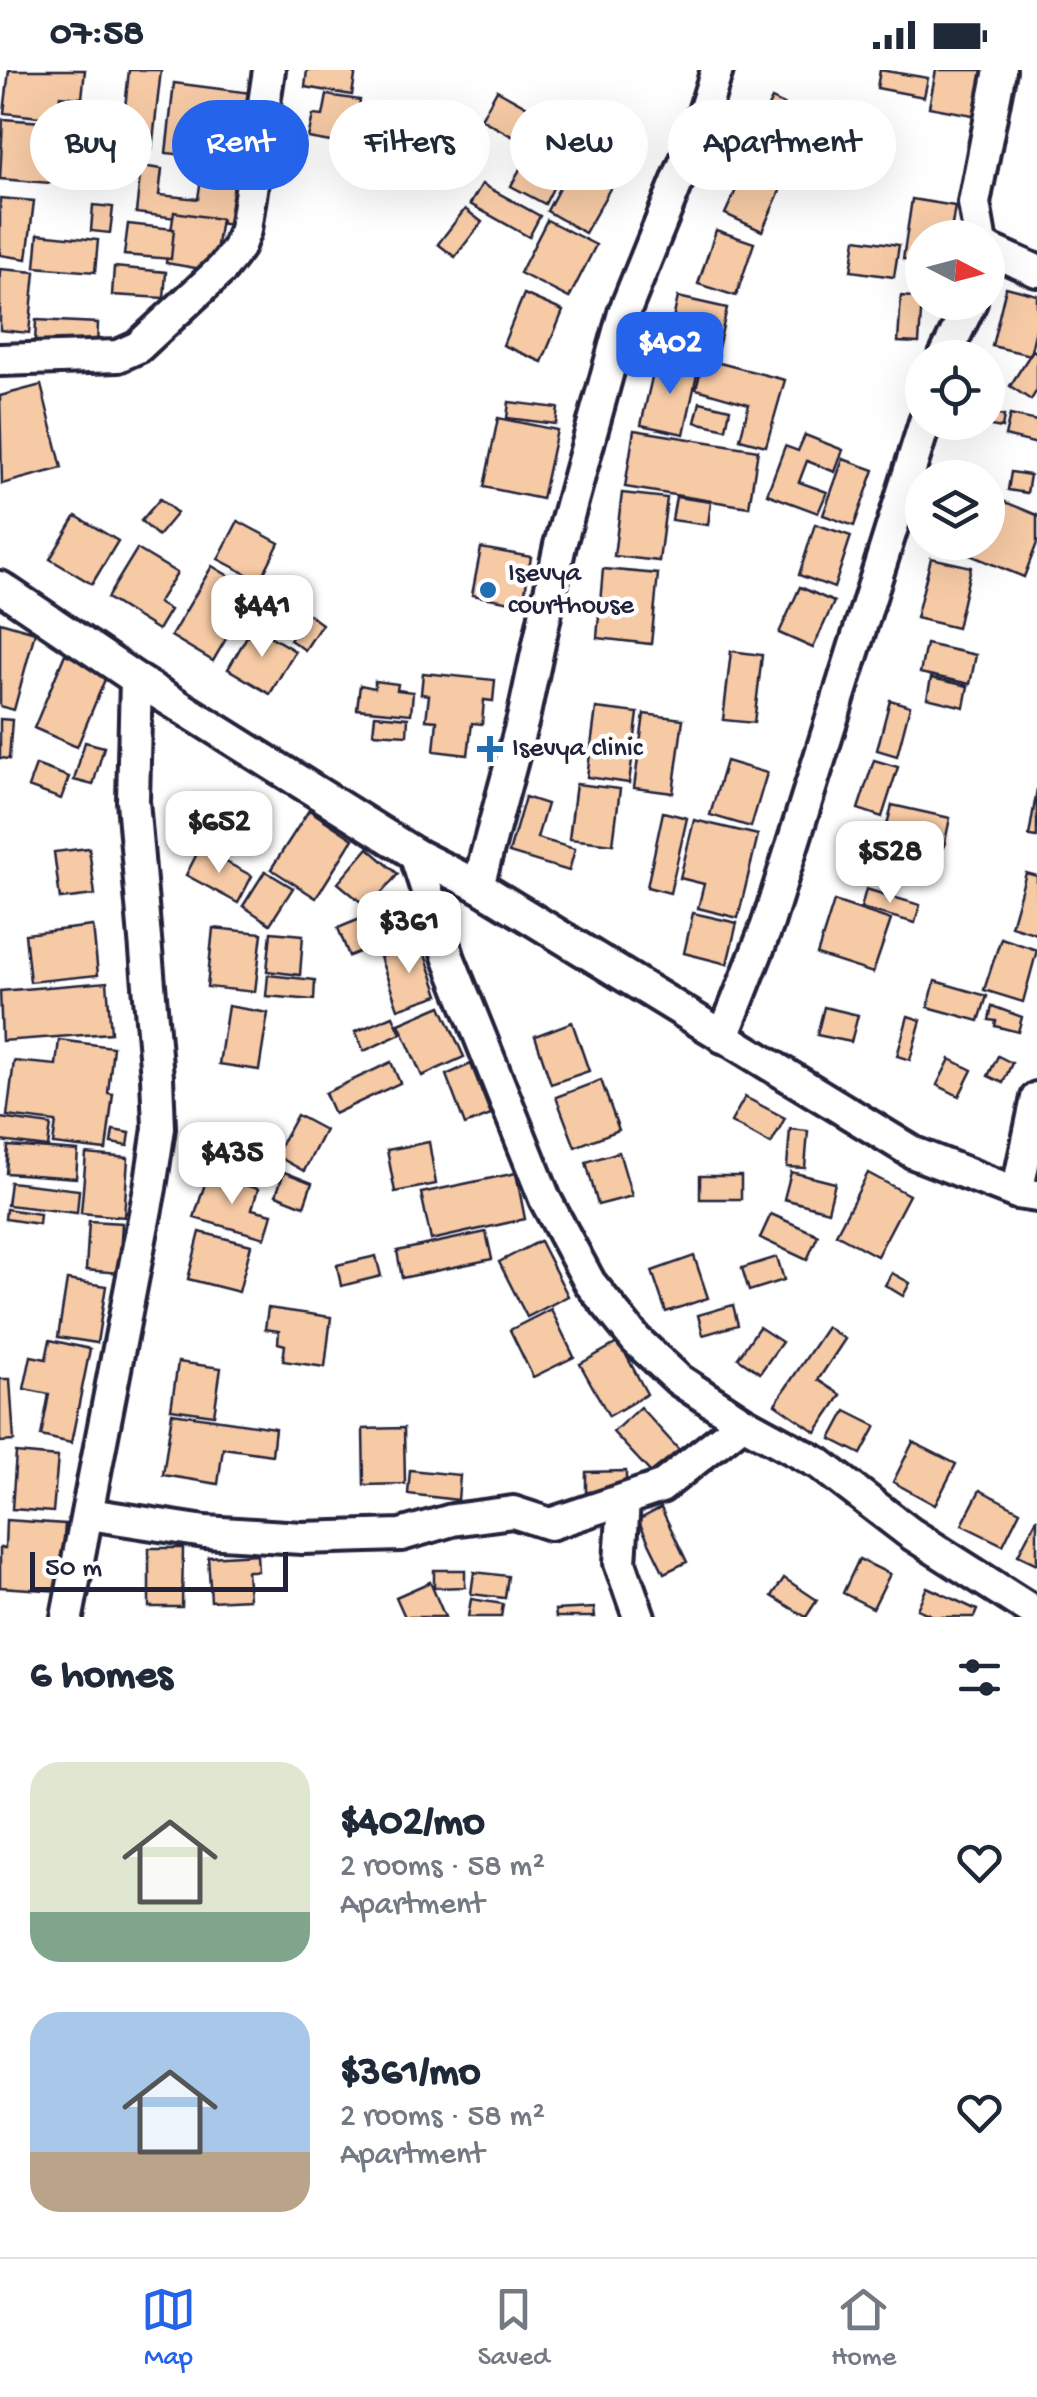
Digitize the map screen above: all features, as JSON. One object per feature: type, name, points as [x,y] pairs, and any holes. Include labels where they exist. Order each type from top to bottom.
[{"type":"street","points":[[0,360],[118,356],[138,347],[222,270],[245,230],[269,70]]},
{"type":"street","points":[[478,886],[523,719],[560,545],[624,313],[699,128],[717,70]]},
{"type":"street","points":[[979,220],[974,203],[1000,70]]},
{"type":"street","points":[[1005,259],[1037,271]]},
{"type":"street","points":[[723,1037],[773,908],[919,440]]},
{"type":"street","points":[[0,587],[136,679],[416,854],[478,886],[914,1153],[1027,1194],[1037,1098]]},
{"type":"street","points":[[67,1617],[158,1128],[155,1043],[133,800],[136,679]]},
{"type":"street","points":[[416,854],[449,959],[545,1199],[590,1283],[636,1340],[679,1380],[820,1464],[910,1533],[1037,1614]]},
{"type":"street","points":[[88,1514],[204,1532],[302,1538],[401,1535],[452,1520],[514,1512],[550,1524],[661,1488],[744,1422]]},
{"type":"street","points":[[624,1500],[620,1563],[639,1617]]},
{"type":"building","points":[[9,70],[85,70],[82,98],[30,100],[30,116],[4,113]]},
{"type":"building","points":[[129,70],[161,70],[152,150],[152,100],[126,100]]},
{"type":"building","points":[[307,70],[356,70],[352,95],[305,87]]},
{"type":"building","points":[[880,70],[928,78],[924,97],[877,88]]},
{"type":"building","points":[[936,70],[986,70],[978,116],[929,107]]},
{"type":"building","points":[[174,83],[259,94],[258,100],[172,100]]},
{"type":"building","points":[[497,90],[515,100],[510,100],[510,135],[490,124],[490,103]]},
{"type":"building","points":[[327,95],[360,100],[329,100],[329,142],[309,138],[313,115],[323,116]]},
{"type":"building","points":[[172,100],[172,154],[166,153]]},
{"type":"building","points":[[3,119],[30,121],[30,181],[0,179]]},
{"type":"building","points":[[152,168],[162,169],[159,195],[198,199],[199,190],[246,190],[241,226],[136,213],[138,190],[152,190]]},
{"type":"building","points":[[490,188],[540,216],[529,237],[470,204],[478,190]]},
{"type":"building","points":[[519,190],[552,190],[545,204]]},
{"type":"building","points":[[558,190],[609,190],[585,233],[547,211]]},
{"type":"building","points":[[736,190],[780,190],[762,231],[725,214]]},
{"type":"building","points":[[0,198],[34,201],[27,259],[0,255]]},
{"type":"building","points":[[912,199],[955,206],[953,220],[909,220]]},
{"type":"building","points":[[93,205],[113,207],[110,233],[91,231]]},
{"type":"building","points":[[465,209],[482,222],[455,257],[438,244]]},
{"type":"building","points":[[174,212],[221,219],[213,271],[166,263]]},
{"type":"building","points":[[547,220],[596,245],[569,298],[520,273]]},
{"type":"building","points":[[128,224],[174,229],[171,259],[124,255]]},
{"type":"building","points":[[716,230],[754,243],[736,296],[698,284]]},
{"type":"building","points":[[38,234],[98,240],[95,272],[35,267]]},
{"type":"building","points":[[856,239],[899,245],[894,277],[851,271]]},
{"type":"building","points":[[114,267],[166,272],[164,298],[112,295]]},
{"type":"building","points":[[0,269],[35,272],[29,333],[0,330]]},
{"type":"building","points":[[1006,287],[1037,295],[1037,325],[1030,355],[1005,349],[1005,340],[993,340],[998,320],[1005,320]]},
{"type":"building","points":[[524,294],[563,311],[542,362],[503,345]]},
{"type":"building","points":[[901,296],[905,296],[905,320],[921,320],[919,340],[898,342]]},
{"type":"building","points":[[678,297],[727,308],[716,357],[667,347]]},
{"type":"building","points":[[36,320],[98,323],[97,348],[35,345]]},
{"type":"building","points":[[1033,350],[1037,353],[1037,390],[1031,400],[1010,386]]},
{"type":"building","points":[[704,359],[785,380],[766,446],[740,439],[749,404],[696,389]]},
{"type":"building","points":[[656,360],[698,370],[684,434],[641,425]]},
{"type":"building","points":[[41,385],[62,468],[2,484],[0,396]]},
{"type":"building","points":[[509,402],[558,408],[556,424],[507,418]]},
{"type":"building","points":[[700,402],[730,409],[726,429],[695,422]]},
{"type":"building","points":[[1010,415],[1037,421],[1037,444],[1005,436]]},
{"type":"building","points":[[498,418],[557,430],[542,499],[484,487]]},
{"type":"building","points":[[634,430],[758,450],[749,507],[625,487]]},
{"type":"building","points":[[805,435],[843,450],[835,472],[807,461],[799,482],[827,492],[818,513],[767,494],[785,446],[798,451]]},
{"type":"building","points":[[843,459],[874,470],[854,526],[823,515]]},
{"type":"building","points":[[1011,472],[1030,475],[1027,493],[1008,490]]},
{"type":"building","points":[[622,493],[667,498],[659,561],[614,556]]},
{"type":"building","points":[[676,497],[711,502],[708,525],[672,520]]},
{"type":"building","points":[[160,499],[177,513],[158,536],[141,521]]},
{"type":"building","points":[[1005,502],[1037,515],[1037,543],[1024,577],[982,560],[1005,560]]},
{"type":"building","points":[[76,516],[118,541],[92,584],[50,559]]},
{"type":"building","points":[[238,521],[279,543],[260,581],[218,559]]},
{"type":"building","points":[[815,524],[851,536],[834,588],[799,575]]},
{"type":"building","points":[[481,548],[531,557],[523,604],[472,595]]},
{"type":"building","points":[[137,549],[177,573],[158,603],[170,610],[158,630],[107,598]]},
{"type":"building","points":[[930,560],[971,567],[957,628],[916,618]]},
{"type":"building","points":[[212,566],[254,591],[213,661],[171,636]]},
{"type":"building","points":[[603,569],[658,574],[651,644],[597,638]]},
{"type":"building","points":[[800,587],[834,602],[813,648],[779,633]]},
{"type":"building","points":[[308,614],[322,624],[305,650],[290,640]]},
{"type":"building","points":[[0,622],[35,632],[14,710],[0,706]]},
{"type":"building","points":[[253,626],[295,651],[270,694],[228,669]]},
{"type":"building","points":[[926,644],[976,655],[970,684],[920,673]]},
{"type":"building","points":[[731,651],[762,655],[754,723],[723,720]]},
{"type":"building","points":[[65,654],[108,672],[77,747],[34,728]]},
{"type":"building","points":[[423,673],[495,680],[493,701],[484,700],[482,724],[472,723],[468,755],[434,751],[437,721],[426,720],[429,695],[421,694]]},
{"type":"building","points":[[931,678],[968,686],[964,707],[927,698]]},
{"type":"building","points":[[375,681],[398,684],[397,690],[413,692],[411,714],[357,709],[360,685],[375,688]]},
{"type":"building","points":[[890,700],[910,706],[897,756],[877,750]]},
{"type":"building","points":[[596,708],[638,713],[629,783],[587,777]]},
{"type":"building","points":[[644,714],[683,719],[673,793],[634,788]]},
{"type":"building","points":[[375,715],[408,718],[407,735],[373,733]]},
{"type":"building","points":[[0,719],[12,720],[9,759],[0,758]]},
{"type":"building","points":[[85,742],[104,747],[93,785],[74,780]]},
{"type":"building","points":[[874,760],[898,767],[882,817],[858,809]]},
{"type":"building","points":[[726,761],[767,773],[751,827],[710,815]]},
{"type":"building","points":[[36,765],[69,777],[61,799],[28,787]]},
{"type":"building","points":[[576,784],[620,789],[613,844],[569,839]]},
{"type":"building","points":[[1037,789],[1037,837],[1029,836]]},
{"type":"building","points":[[525,797],[547,804],[537,838],[575,849],[569,871],[509,853]]},
{"type":"building","points":[[892,805],[950,818],[944,847],[885,833]]},
{"type":"building","points":[[309,810],[353,839],[316,898],[271,869]]},
{"type":"building","points":[[663,812],[687,818],[670,893],[647,887]]},
{"type":"building","points":[[694,820],[758,835],[738,918],[698,908],[704,884],[680,878]]},
{"type":"building","points":[[876,841],[925,851],[919,874],[871,863]]},
{"type":"building","points":[[89,848],[95,895],[60,899],[54,852]]},
{"type":"building","points":[[200,848],[252,876],[238,903],[186,875]]},
{"type":"building","points":[[368,848],[398,874],[368,908],[338,883]]},
{"type":"building","points":[[265,871],[293,888],[270,924],[243,906]]},
{"type":"building","points":[[1026,873],[1037,876],[1037,934],[1011,926]]},
{"type":"building","points":[[866,889],[920,905],[915,923],[861,908]]},
{"type":"building","points":[[834,901],[891,920],[873,973],[817,955]]},
{"type":"building","points":[[402,902],[413,930],[349,956],[338,928]]},
{"type":"building","points":[[693,913],[737,923],[727,964],[684,953]]},
{"type":"building","points":[[93,926],[98,975],[30,982],[25,934]]},
{"type":"building","points":[[213,928],[262,933],[255,992],[207,987]]},
{"type":"building","points":[[271,932],[303,935],[300,975],[267,971]]},
{"type":"building","points":[[1001,938],[1037,950],[1023,1002],[984,990]]},
{"type":"building","points":[[421,943],[439,995],[398,1009],[380,957]]},
{"type":"building","points":[[268,975],[315,980],[314,1000],[266,996]]},
{"type":"building","points":[[935,981],[987,996],[979,1021],[928,1007]]},
{"type":"building","points":[[107,982],[111,1033],[2,1041],[0,991]]},
{"type":"building","points":[[228,1006],[268,1013],[259,1070],[219,1064]]},
{"type":"building","points":[[441,1006],[464,1057],[422,1076],[399,1024]]},
{"type":"building","points":[[992,1006],[1022,1017],[1018,1032],[995,1026],[996,1021],[989,1020]]},
{"type":"building","points":[[824,1007],[858,1015],[851,1042],[817,1035]]},
{"type":"building","points":[[393,1016],[401,1034],[364,1051],[355,1032]]},
{"type":"building","points":[[908,1016],[921,1020],[910,1060],[897,1056]]},
{"type":"building","points":[[572,1022],[589,1071],[551,1084],[535,1036]]},
{"type":"building","points":[[59,1040],[113,1047],[108,1093],[113,1094],[106,1150],[53,1144],[56,1122],[7,1116],[14,1061],[56,1065]]},
{"type":"building","points":[[998,1056],[1012,1063],[1003,1083],[988,1076]]},
{"type":"building","points":[[950,1059],[972,1070],[959,1096],[937,1085]]},
{"type":"building","points":[[391,1062],[400,1083],[334,1114],[325,1093]]},
{"type":"building","points":[[471,1064],[491,1115],[465,1125],[446,1075]]},
{"type":"building","points":[[601,1080],[619,1130],[575,1147],[556,1097]]},
{"type":"building","points":[[745,1097],[785,1118],[771,1144],[731,1122]]},
{"type":"building","points":[[297,1115],[325,1130],[304,1171],[275,1155]]},
{"type":"building","points":[[0,1118],[51,1125],[48,1147],[0,1141]]},
{"type":"building","points":[[790,1129],[808,1131],[805,1168],[787,1167]]},
{"type":"building","points":[[113,1130],[130,1133],[128,1146],[111,1143]]},
{"type":"building","points":[[228,1132],[271,1148],[261,1179],[217,1163]]},
{"type":"building","points":[[429,1142],[436,1184],[395,1192],[387,1150]]},
{"type":"building","points":[[8,1146],[78,1151],[76,1178],[6,1173]]},
{"type":"building","points":[[619,1152],[632,1196],[598,1205],[586,1162]]},
{"type":"building","points":[[86,1154],[128,1158],[124,1217],[81,1213]]},
{"type":"building","points":[[284,1172],[312,1183],[304,1206],[276,1195]]},
{"type":"building","points":[[791,1172],[835,1183],[828,1211],[784,1199]]},
{"type":"building","points":[[516,1173],[525,1219],[431,1240],[421,1193]]},
{"type":"building","points":[[868,1173],[909,1195],[877,1256],[836,1234]]},
{"type":"building","points":[[208,1174],[258,1189],[252,1209],[272,1214],[265,1238],[194,1218]]},
{"type":"building","points":[[700,1176],[741,1176],[741,1199],[700,1199]]},
{"type":"building","points":[[10,1182],[79,1190],[77,1213],[7,1205]]},
{"type":"building","points":[[6,1209],[40,1214],[39,1224],[5,1219]]},
{"type":"building","points":[[771,1214],[818,1235],[807,1260],[760,1238]]},
{"type":"building","points":[[89,1221],[122,1223],[119,1273],[86,1270]]},
{"type":"building","points":[[200,1232],[251,1245],[239,1292],[188,1279]]},
{"type":"building","points":[[486,1232],[492,1259],[402,1278],[397,1251]]},
{"type":"building","points":[[540,1241],[568,1296],[527,1317],[499,1262]]},
{"type":"building","points":[[376,1256],[381,1276],[341,1286],[337,1265]]},
{"type":"building","points":[[694,1256],[708,1298],[666,1312],[652,1271]]},
{"type":"building","points":[[777,1257],[784,1280],[749,1291],[742,1268]]},
{"type":"building","points":[[892,1273],[910,1283],[903,1296],[885,1285]]},
{"type":"building","points":[[67,1280],[106,1286],[97,1343],[58,1337]]},
{"type":"building","points":[[733,1305],[738,1325],[703,1335],[698,1315]]},
{"type":"building","points":[[268,1308],[331,1317],[325,1367],[283,1361],[285,1345],[278,1343],[279,1331],[265,1329]]},
{"type":"building","points":[[551,1309],[574,1357],[533,1377],[510,1330]]},
{"type":"building","points":[[759,1327],[782,1342],[760,1373],[738,1358]]},
{"type":"building","points":[[827,1327],[845,1339],[818,1380],[841,1395],[816,1432],[775,1404]]},
{"type":"building","points":[[50,1340],[90,1349],[71,1443],[41,1436],[49,1394],[24,1389],[31,1356],[46,1359]]},
{"type":"building","points":[[619,1342],[647,1394],[609,1416],[580,1364]]},
{"type":"building","points":[[178,1362],[221,1368],[214,1415],[171,1409]]},
{"type":"building","points":[[0,1379],[10,1379],[14,1441],[0,1442]]},
{"type":"building","points":[[640,1407],[680,1451],[654,1476],[613,1432]]},
{"type":"building","points":[[846,1411],[876,1426],[861,1454],[831,1439]]},
{"type":"building","points":[[172,1413],[275,1428],[272,1455],[223,1448],[218,1484],[163,1475]]},
{"type":"building","points":[[404,1428],[405,1484],[364,1485],[363,1429]]},
{"type":"building","points":[[913,1442],[956,1464],[935,1505],[893,1482]]},
{"type":"building","points":[[16,1453],[58,1457],[53,1512],[12,1509]]},
{"type":"building","points":[[410,1470],[460,1475],[458,1500],[408,1494]]},
{"type":"building","points":[[626,1471],[626,1492],[586,1492],[586,1472]]},
{"type":"building","points":[[980,1490],[1020,1511],[1003,1545],[962,1525]]},
{"type":"building","points":[[661,1508],[687,1562],[664,1573],[638,1520]]},
{"type":"building","points":[[1037,1518],[1037,1564],[1018,1555]]},
{"type":"building","points":[[6,1520],[65,1524],[60,1591],[0,1587],[0,1548],[5,1548]]},
{"type":"building","points":[[149,1548],[183,1548],[182,1607],[149,1607]]},
{"type":"building","points":[[257,1554],[258,1571],[247,1571],[249,1599],[211,1601],[208,1557]]},
{"type":"building","points":[[859,1559],[890,1574],[873,1608],[843,1593]]},
{"type":"building","points":[[434,1570],[465,1570],[465,1587],[434,1588]]},
{"type":"building","points":[[474,1572],[508,1576],[505,1598],[471,1594]]},
{"type":"building","points":[[784,1578],[817,1600],[806,1617],[772,1596]]},
{"type":"building","points":[[430,1582],[445,1617],[405,1617],[396,1597]]},
{"type":"building","points":[[927,1587],[977,1610],[974,1617],[935,1617],[917,1609]]},
{"type":"building","points":[[471,1599],[503,1604],[501,1617],[468,1617]]},
{"type":"building","points":[[594,1608],[595,1617],[556,1617],[555,1610]]},
{"type":"place","name":"Isevya courthouse","points":[[488,590]]},
{"type":"place","name":"Isevya clinic","points":[[490,749]]}]
